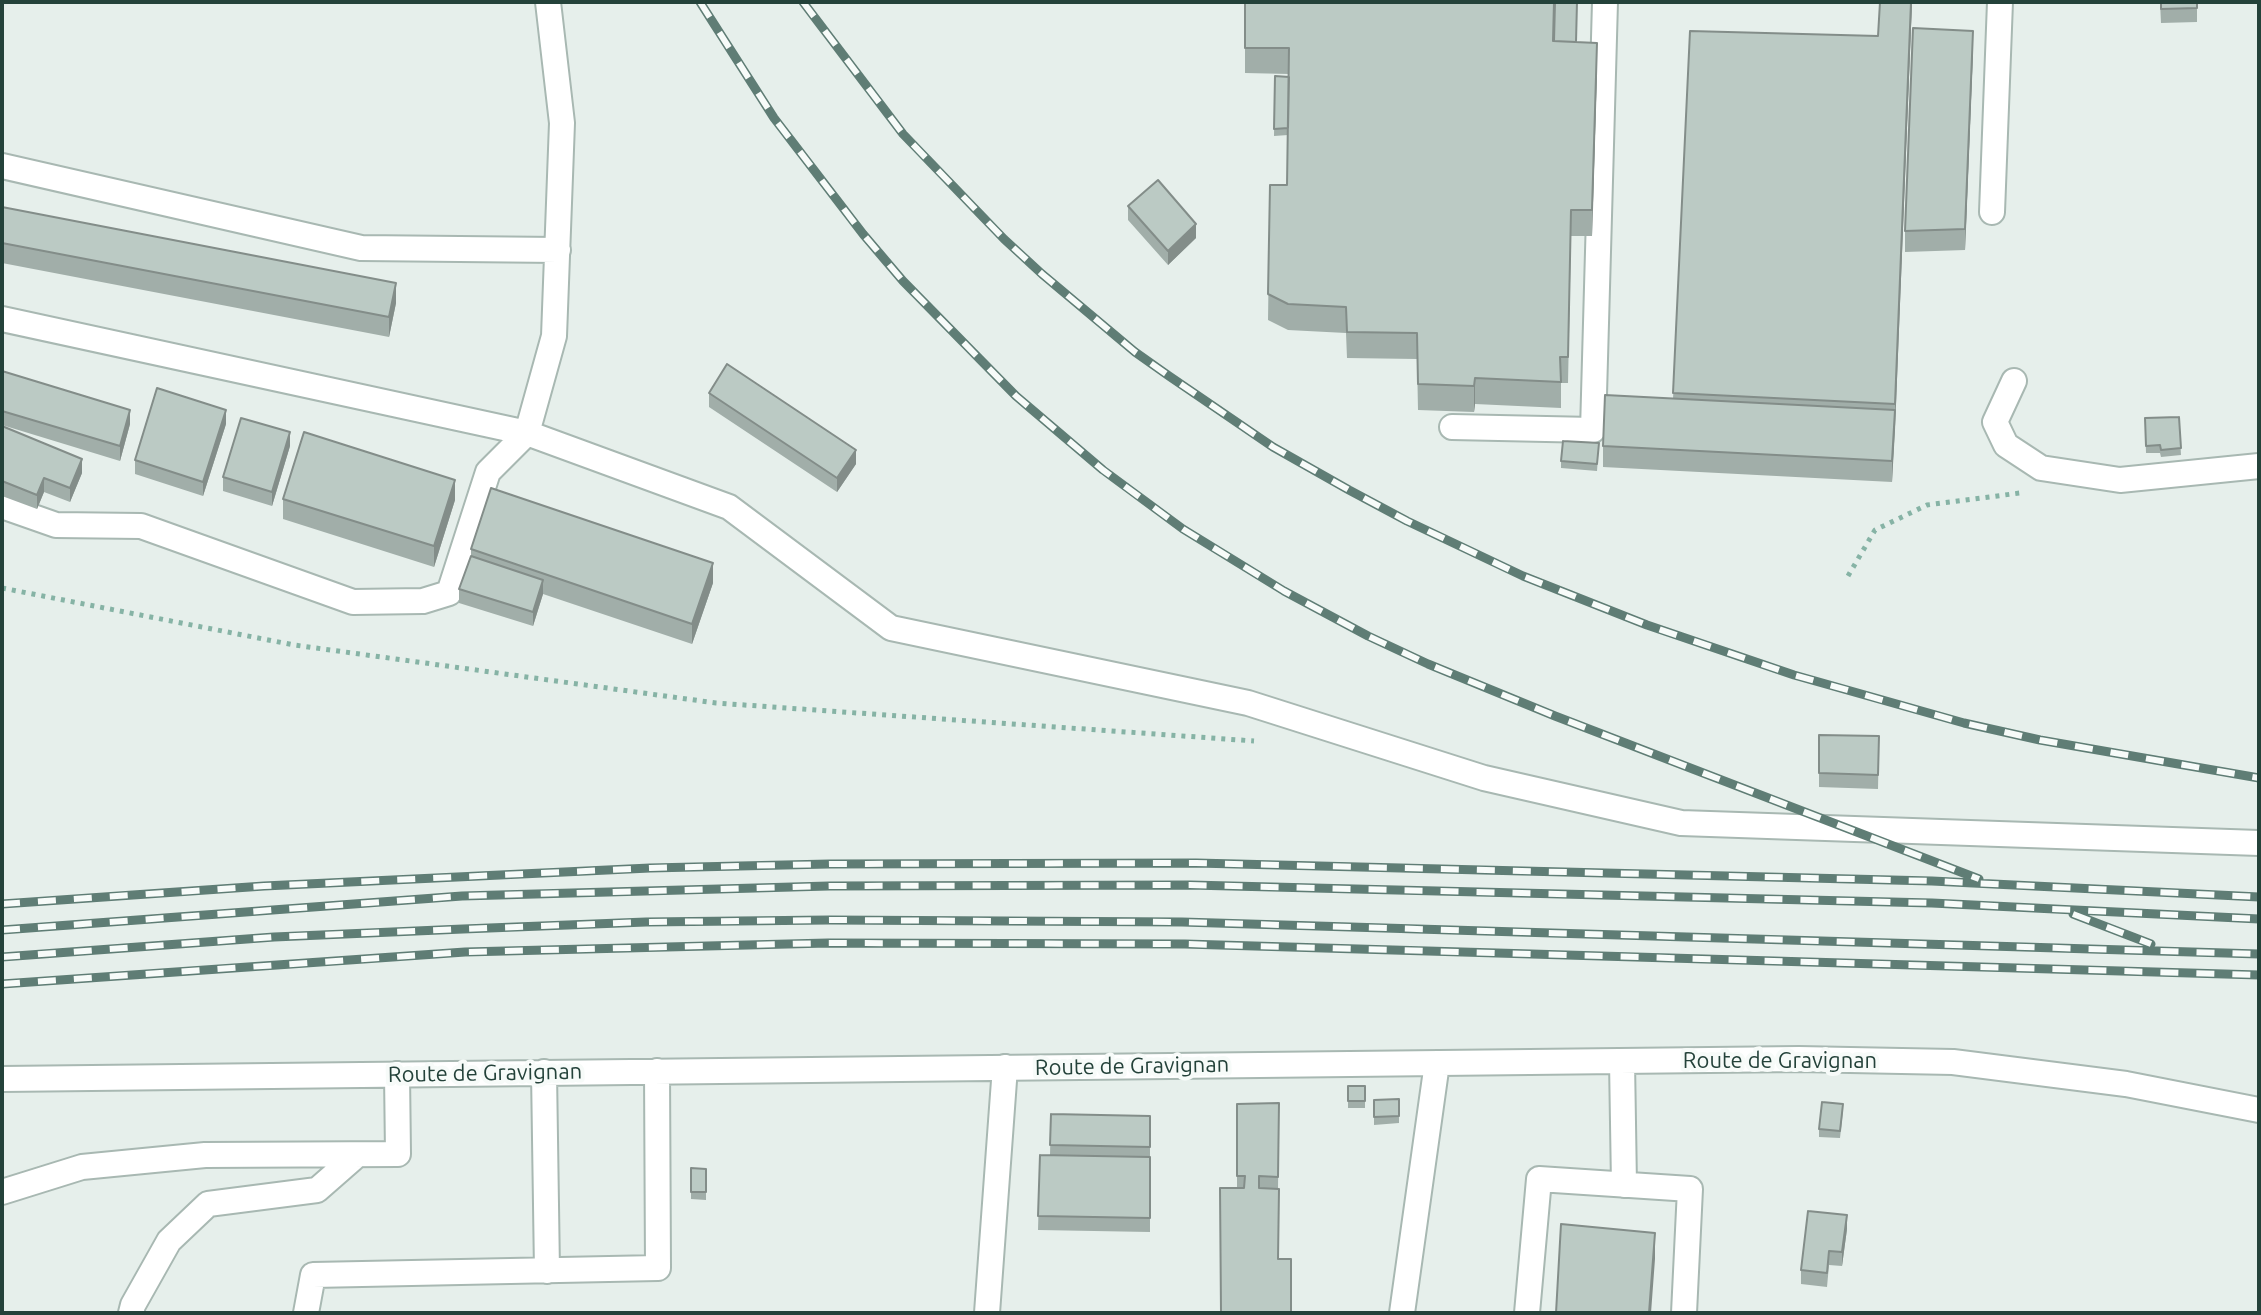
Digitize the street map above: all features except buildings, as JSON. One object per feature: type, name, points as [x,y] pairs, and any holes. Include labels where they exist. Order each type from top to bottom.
[{"type":"street","points":[[2,506],[56,525],[141,526],[353,602],[423,601],[449,593],[488,472],[527,433],[554,336],[562,123],[548,2]]},
{"type":"street","points":[[1452,427],[1593,430],[1605,2]]},
{"type":"street","points":[[1992,212],[2000,2]]},
{"type":"street","points":[[2,166],[361,248],[558,250]]},
{"type":"street","points":[[2,319],[527,433],[729,507],[891,628],[1248,703],[1484,778],[1681,823],[2259,843]]},
{"type":"street","points":[[2014,381],[1995,422],[2006,445],[2041,468],[2120,480],[2259,466]]},
{"type":"street","name":"Route de Gravignan","points":[[2,1079],[1799,1059],[1953,1062],[2126,1084],[2259,1110]]},
{"type":"street","points":[[1622,1061],[1624,1185]]},
{"type":"street","points":[[1402,1313],[1437,1063]]},
{"type":"street","points":[[987,1313],[1005,1067]]},
{"type":"street","points":[[306,1313],[313,1275],[658,1268],[657,1071]]},
{"type":"street","points":[[544,1072],[547,1271]]},
{"type":"street","points":[[2,1192],[82,1167],[205,1155],[398,1154],[397,1074]]},
{"type":"street","points":[[131,1313],[169,1241],[208,1204],[317,1190],[357,1155]]},
{"type":"street","points":[[1527,1313],[1539,1179],[1690,1189],[1684,1313]]},
{"type":"path","points":[[1848,576],[1875,530],[1927,505],[2031,492]]},
{"type":"path","points":[[2,588],[294,645],[716,703],[1258,742]]},
{"type":"railway","points":[[700,2],[774,118],[903,281],[1016,396],[1103,470],[1183,529],[1284,591],[1428,664],[1979,879]]},
{"type":"railway","points":[[803,2],[903,134],[1042,274],[1135,352],[1273,447],[1407,521],[1523,576],[1647,625],[1794,675],[1964,723],[2040,740],[2259,778]]},
{"type":"railway","points":[[2,904],[264,886],[650,868],[829,864],[1196,863],[1932,881],[2259,897]]},
{"type":"railway","points":[[2,930],[462,896],[829,886],[1190,885],[1932,903],[2259,919]]},
{"type":"railway","points":[[2073,914],[2151,944]]},
{"type":"railway","points":[[2,957],[274,937],[646,922],[829,920],[1182,922],[2259,954]]},
{"type":"railway","points":[[2,984],[465,952],[828,943],[1185,944],[2259,975]]}]
